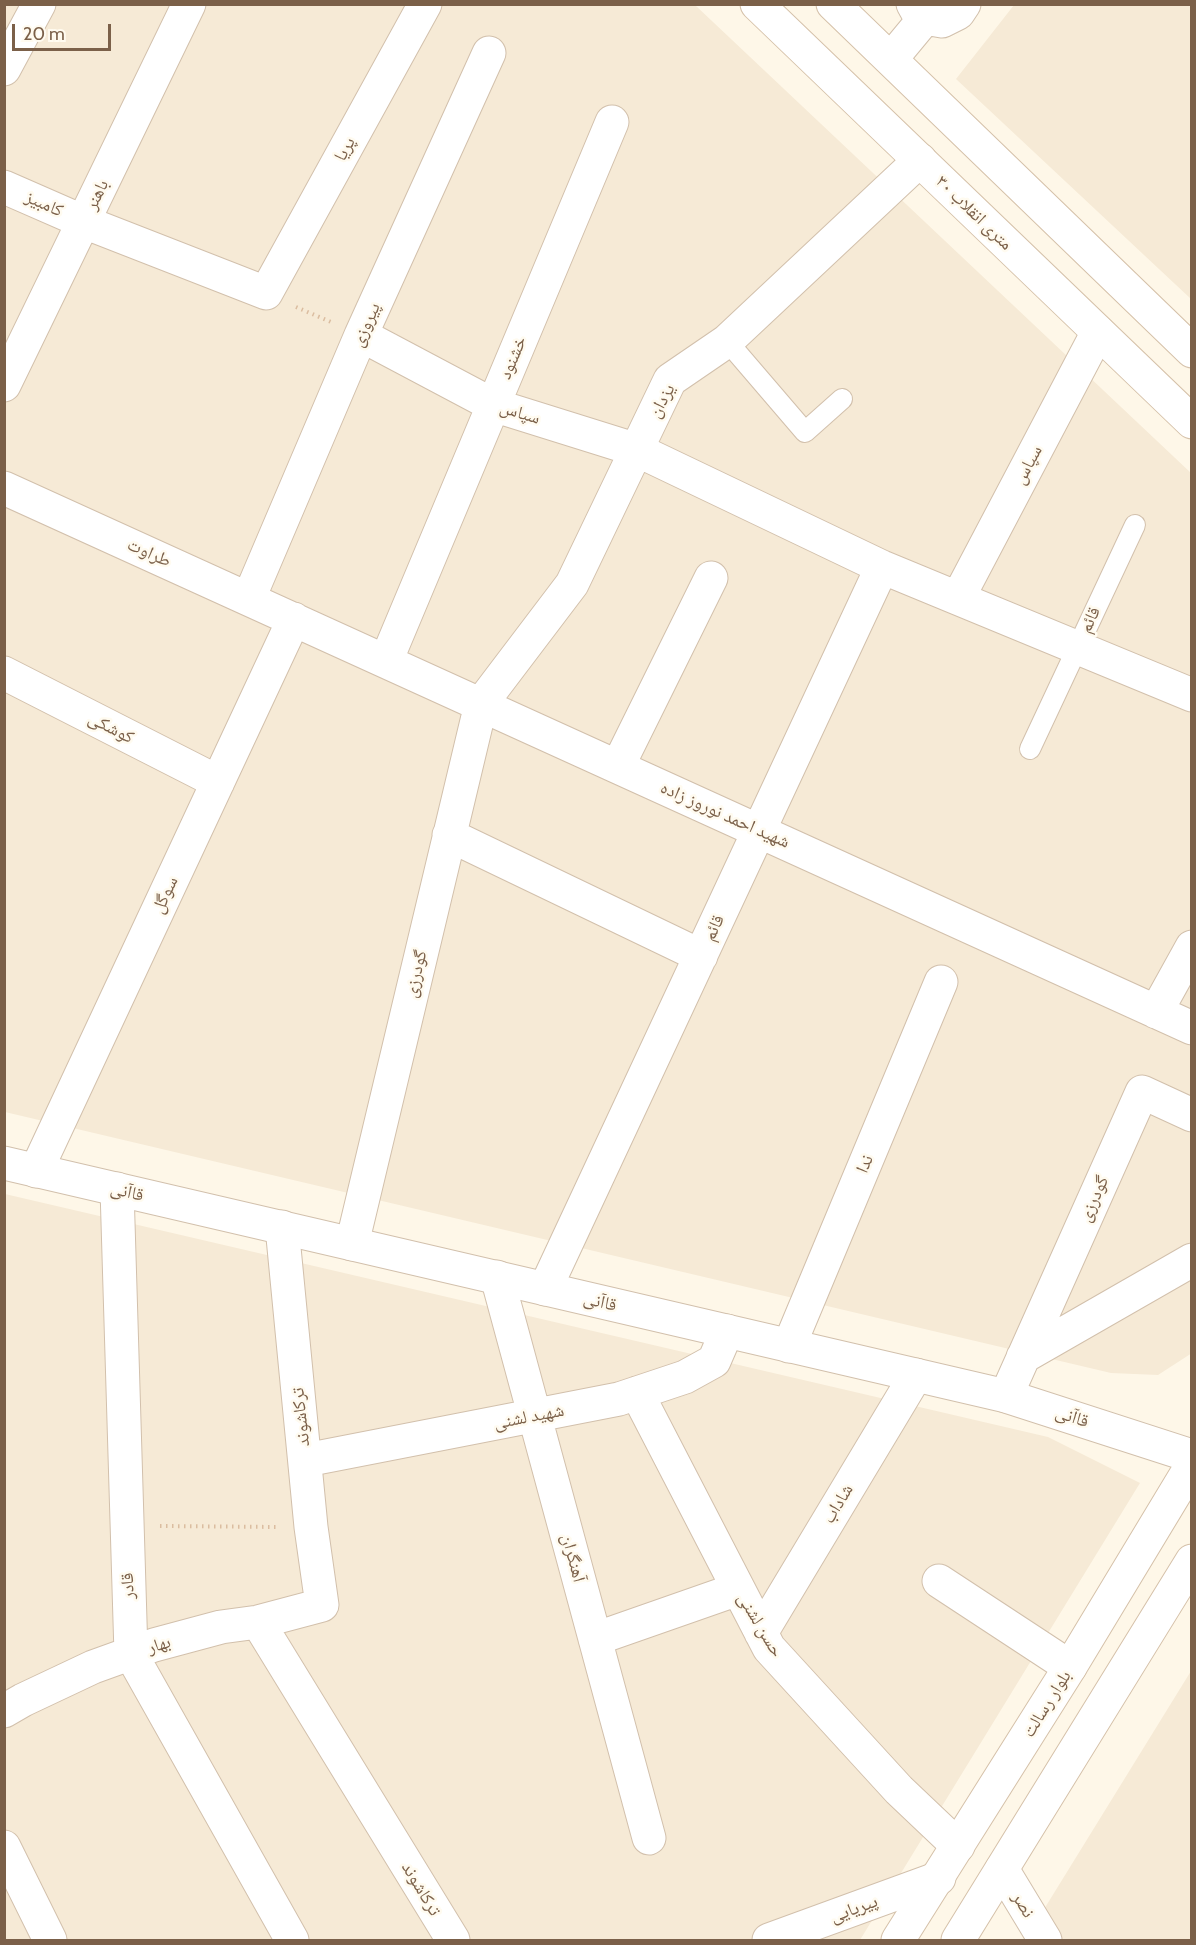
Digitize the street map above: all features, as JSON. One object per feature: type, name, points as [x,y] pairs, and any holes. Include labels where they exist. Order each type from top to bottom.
[{"type":"street","points":[[4,69],[39,4]]},
{"type":"street","name":"باهنر","points":[[4,385],[189,4]]},
{"type":"street","name":"پریا","points":[[266,293],[425,4]]},
{"type":"street","name":"۳۰ متری انقلاب","points":[[757,4],[1191,422]]},
{"type":"street","points":[[833,4],[1191,351]]},
{"type":"street","points":[[891,59],[919,11],[942,21],[958,13],[964,4]]},
{"type":"street","name":"پیروزی","points":[[249,598],[361,335],[489,53]]},
{"type":"street","name":"خشنود","points":[[386,661],[612,122]]},
{"type":"street","name":"یزدان","points":[[481,704],[572,584],[670,380],[727,341],[920,160]]},
{"type":"street","name":"کامبیز","points":[[4,187],[84,222]]},
{"type":"street","points":[[84,222],[266,293]]},
{"type":"street","name":"سپاس","points":[[958,598],[1098,332]]},
{"type":"street","name":"سپاس","points":[[361,335],[493,405],[637,450],[882,567],[1191,694]]},
{"type":"street","name":"طراوت","points":[[4,488],[294,619]]},
{"type":"street","name":"قائم","points":[[545,1289],[882,567]]},
{"type":"street","points":[[618,766],[711,578]]},
{"type":"street","name":"شهید احمد نوروز زاده","points":[[294,619],[1191,1028]]},
{"type":"street","name":"سوگل","points":[[36,1170],[294,619]]},
{"type":"street","name":"کوشکی","points":[[4,673],[218,782]]},
{"type":"street","name":"گودرزی","points":[[352,1244],[481,704]]},
{"type":"street","points":[[450,835],[700,956]]},
{"type":"street","points":[[1156,1012],[1191,947]]},
{"type":"street","name":"ندا","points":[[789,1346],[941,982]]},
{"type":"street","name":"گودرزی","points":[[1006,1396],[1142,1092],[1191,1115]]},
{"type":"street","name":"قاآنی","points":[[4,1163],[1006,1396],[1191,1456]]},
{"type":"street","name":"قادر","points":[[117,1189],[131,1654],[292,1941]]},
{"type":"street","name":"ترکاشوند","points":[[282,1227],[306,1460],[310,1527],[322,1605]]},
{"type":"street","points":[[1023,1357],[1191,1260]]},
{"type":"street","name":"آهنگران","points":[[497,1277],[649,1838]]},
{"type":"street","name":"شهید لشنی","points":[[306,1460],[619,1399],[685,1377],[714,1361],[727,1331]]},
{"type":"street","name":"شاداب","points":[[761,1633],[916,1375]]},
{"type":"street","name":"حسن لشنی","points":[[637,1393],[769,1648],[899,1790],[958,1846]]},
{"type":"street","name":"بلوار رسالت","points":[[898,1941],[1070,1667],[1191,1465]]},
{"type":"street","points":[[958,1941],[1191,1561]]},
{"type":"street","points":[[939,1581],[1070,1667]]},
{"type":"street","points":[[595,1639],[738,1589]]},
{"type":"street","name":"بهار","points":[[4,1711],[83,1672],[154,1645],[221,1627],[258,1622],[322,1605]]},
{"type":"street","name":"ترکاشوند","points":[[258,1622],[453,1941]]},
{"type":"street","points":[[4,1847],[50,1941]]},
{"type":"street","name":"نصر","points":[[1002,1869],[1045,1941]]},
{"type":"street","name":"پیریایی","points":[[769,1941],[939,1878]]},
{"type":"lane","points":[[727,341],[805,432],[842,399]]},
{"type":"lane","name":"قائم","points":[[1030,749],[1135,525]]},
{"type":"path","points":[[266,293],[361,335]]},
{"type":"path","points":[[126,1526],[310,1527]]},
{"type":"shaded area","points":[[5,5],[695,5],[1191,473],[1192,1353],[1158,1375],[1111,1373],[5,1112]]},
{"type":"shaded area","points":[[1014,5],[1191,5],[1191,299],[956,79]]},
{"type":"shaded area","points":[[5,1194],[1048,1437],[1140,1483],[860,1940],[5,1940]]},
{"type":"shaded area","points":[[1191,1671],[1191,1940],[1025,1940]]}]
